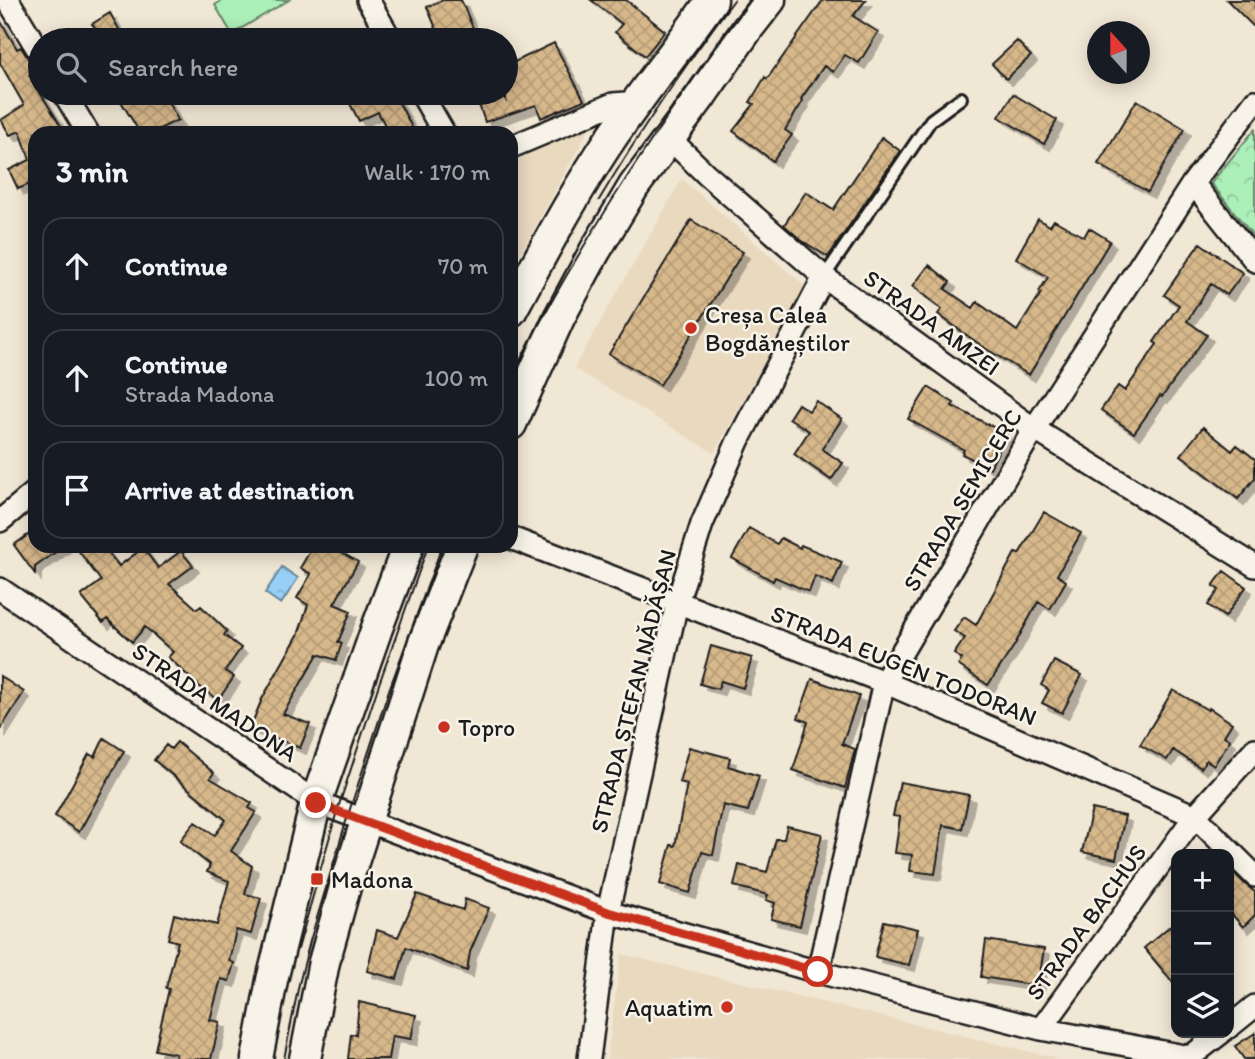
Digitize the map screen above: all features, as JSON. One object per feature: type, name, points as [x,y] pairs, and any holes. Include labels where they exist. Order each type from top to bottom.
[{"type":"main road","points":[[518,298],[601,152],[712,0]]},
{"type":"main road","points":[[518,409],[559,318],[634,186],[770,0]]},
{"type":"main road","points":[[257,1059],[272,980],[316,803],[405,553]]},
{"type":"main road","points":[[305,1059],[324,962],[345,887],[423,645],[460,553]]},
{"type":"street","points":[[8,0],[28,33]]},
{"type":"street","points":[[368,0],[384,28]]},
{"type":"street","name":"STRADA SEMICERC","points":[[818,972],[884,682],[1034,429],[1193,183],[1255,101]]},
{"type":"street","points":[[518,145],[613,104],[627,103],[633,107]]},
{"type":"street","points":[[71,105],[84,126]]},
{"type":"street","points":[[428,105],[440,126]]},
{"type":"street","name":"STRADA AMZEI","points":[[669,138],[824,277],[1034,429],[1255,566]]},
{"type":"street","points":[[1193,183],[1255,261]]},
{"type":"street","name":"STRADA ȘTEFAN NĂDĂȘAN","points":[[589,1059],[608,912],[677,603],[702,524],[738,441],[824,277]]},
{"type":"street","points":[[0,522],[28,498]]},
{"type":"street","name":"STRADA EUGEN TODORAN","points":[[518,541],[884,682],[1195,816],[1255,876]]},
{"type":"street","name":"STRADA MADONA","points":[[0,589],[316,803],[608,912],[818,972],[1041,1029],[1190,1058]]},
{"type":"street","name":"STRADA BACHUS","points":[[1041,1029],[1195,816],[1255,749]]},
{"type":"street","points":[[1234,1023],[1255,1006]]},
{"type":"street","points":[[1190,1058],[1215,1038]]},
{"type":"lane","name":"STRADA ȘTEFAN NĂDĂȘAN","points":[[824,277],[931,120],[961,98]]},
{"type":"shaded area","points":[[590,127],[518,258],[518,159]]},
{"type":"shaded area","name":"Creșa Calea Bogdăneștilor","points":[[682,179],[807,288],[714,453],[574,368]]},
{"type":"shaded area","name":"Aquatim","points":[[621,954],[1060,1059],[607,1059]]},
{"type":"green space","points":[[223,0],[289,0],[242,28],[228,28],[215,5]]},
{"type":"green space","points":[[1255,129],[1255,238],[1211,183]]},
{"type":"water","points":[[282,567],[298,578],[281,604],[265,593]]},
{"type":"building","points":[[443,0],[461,0],[473,28],[436,28],[427,7]]},
{"type":"building","points":[[591,0],[626,0],[665,31],[645,56],[615,32],[622,24]]},
{"type":"building","points":[[823,0],[866,0],[853,16],[878,32],[859,63],[845,55],[833,72],[824,66],[801,99],[803,101],[785,130],[792,135],[773,161],[733,131],[754,104],[750,102],[765,77],[767,79]]},
{"type":"building","points":[[1227,0],[1255,0],[1255,28]]},
{"type":"building","points":[[110,13],[118,28],[95,28],[92,24]]},
{"type":"building","points":[[0,20],[17,49],[21,47],[28,58],[28,105],[48,105],[61,126],[28,126],[28,154],[20,131],[10,135],[1,120],[24,105],[0,63]]},
{"type":"building","points":[[1017,41],[1031,56],[1006,79],[992,64]]},
{"type":"building","points":[[554,43],[584,100],[541,118],[536,105],[485,122],[479,105],[518,105],[518,60]]},
{"type":"building","points":[[1013,94],[1057,120],[1044,144],[999,117]]},
{"type":"building","points":[[1137,100],[1185,129],[1148,192],[1098,164]]},
{"type":"building","points":[[123,105],[170,105],[178,120],[166,126],[136,126]]},
{"type":"building","points":[[351,105],[400,105],[411,126],[385,126],[378,112],[359,121]]},
{"type":"building","points":[[882,137],[900,151],[828,257],[801,240],[784,225],[806,192],[833,210]]},
{"type":"building","points":[[28,161],[28,185],[18,189],[9,170]]},
{"type":"building","points":[[1038,219],[1050,226],[1054,220],[1084,237],[1089,228],[1110,241],[1029,375],[938,314],[942,309],[913,286],[929,265],[950,282],[945,289],[973,308],[977,302],[1017,331],[1048,277],[1016,258]]},
{"type":"building","points":[[691,220],[743,252],[660,385],[609,354]]},
{"type":"building","points":[[1200,243],[1243,273],[1227,295],[1211,284],[1187,321],[1207,335],[1134,433],[1101,410],[1118,386],[1125,391],[1157,344],[1154,342],[1179,305],[1164,295]]},
{"type":"building","points":[[928,387],[954,403],[952,406],[1007,434],[990,468],[962,454],[964,450],[908,419]]},
{"type":"building","points":[[816,401],[842,419],[822,449],[843,463],[831,480],[794,454],[809,431],[789,418],[798,404],[809,411]]},
{"type":"building","points":[[1203,427],[1232,451],[1237,445],[1255,459],[1255,478],[1238,499],[1181,455]]},
{"type":"building","points":[[1044,512],[1081,533],[1057,575],[1066,581],[1050,609],[1038,602],[1014,646],[988,685],[958,665],[962,659],[954,654],[965,638],[954,631],[964,617],[976,625],[1015,553],[1019,554]]},
{"type":"building","points":[[749,528],[777,544],[781,538],[800,548],[801,545],[842,562],[833,584],[815,576],[809,592],[775,577],[773,581],[732,558]]},
{"type":"building","points":[[28,535],[28,553],[54,553],[35,567],[35,574],[14,545]]},
{"type":"building","points":[[80,553],[109,553],[119,566],[136,553],[147,553],[158,568],[178,553],[183,553],[193,566],[169,584],[197,609],[201,606],[227,631],[224,635],[241,648],[225,671],[234,677],[218,700],[168,657],[173,652],[145,627],[132,642],[107,619],[103,623],[81,596],[101,581]]},
{"type":"building","points":[[309,553],[342,553],[358,562],[334,604],[351,611],[338,642],[342,643],[336,660],[318,654],[283,714],[310,724],[300,748],[250,728],[262,699],[298,635],[308,605],[297,598],[311,574],[300,568]]},
{"type":"building","points":[[1224,571],[1246,587],[1225,617],[1208,605],[1219,590],[1213,586]]},
{"type":"building","points":[[711,646],[752,658],[743,688],[721,681],[718,689],[700,684]]},
{"type":"building","points":[[1054,661],[1082,675],[1062,713],[1042,703],[1049,690],[1041,685]]},
{"type":"building","points":[[0,676],[24,692],[0,730]]},
{"type":"building","points":[[812,679],[859,696],[842,744],[855,749],[845,788],[793,770],[808,722],[798,718]]},
{"type":"building","points":[[1173,690],[1232,723],[1224,736],[1230,740],[1214,765],[1206,760],[1201,768],[1173,750],[1167,760],[1140,745]]},
{"type":"building","points":[[104,738],[124,751],[79,832],[55,816],[89,754],[95,757]]},
{"type":"building","points":[[177,742],[214,773],[210,778],[252,803],[249,808],[256,812],[231,851],[252,866],[245,894],[261,898],[251,934],[236,930],[229,961],[234,963],[229,981],[221,979],[210,1020],[220,1022],[211,1059],[175,1059],[176,1054],[155,1050],[169,989],[166,988],[178,942],[168,939],[174,914],[217,925],[229,881],[207,872],[210,865],[180,841],[195,822],[215,835],[226,820],[154,760],[166,745],[171,749]]},
{"type":"building","points":[[689,747],[730,758],[728,766],[759,776],[748,811],[723,805],[713,855],[702,852],[690,893],[660,884],[671,845],[675,846],[687,784],[679,782]]},
{"type":"building","points":[[900,782],[969,795],[962,829],[943,825],[935,874],[910,871],[912,855],[895,853],[900,817],[893,816]]},
{"type":"building","points":[[1092,809],[1125,816],[1116,859],[1082,852]]},
{"type":"building","points":[[787,826],[822,834],[800,926],[771,919],[775,903],[766,900],[768,895],[734,886],[739,865],[767,872],[776,839],[784,839]]},
{"type":"building","points":[[1234,873],[1255,892],[1255,915],[1243,927],[1234,917]]},
{"type":"building","points":[[417,894],[463,910],[465,899],[489,908],[470,952],[467,971],[406,947],[397,979],[367,971],[377,930],[398,937]]},
{"type":"building","points":[[884,921],[918,929],[909,965],[875,957]]},
{"type":"building","points":[[1171,925],[1171,980],[1144,948]]},
{"type":"building","points":[[986,940],[1044,949],[1038,986],[981,977]]},
{"type":"building","points":[[359,1002],[416,1015],[411,1039],[392,1036],[388,1059],[348,1059],[351,1034],[356,1035]]},
{"type":"building","points":[[1255,1033],[1255,1059],[1244,1059],[1235,1046]]},
{"type":"tram line","points":[[599,200],[664,98],[734,0]]},
{"type":"tram line","points":[[518,365],[564,279],[622,184],[751,0]]},
{"type":"tram line","points":[[298,949],[337,811],[426,553]]},
{"type":"tram line","points":[[284,1059],[310,941],[348,815],[389,690],[439,553]]},
{"type":"place","name":"Creșa Calea Bogdăneștilor","points":[[691,328]]},
{"type":"place","name":"Topro","points":[[444,727]]},
{"type":"place","name":"Madona","points":[[317,879]]},
{"type":"place","name":"Aquatim","points":[[727,1007]]},
{"type":"route","points":[[316,803],[608,912],[818,972]]}]
